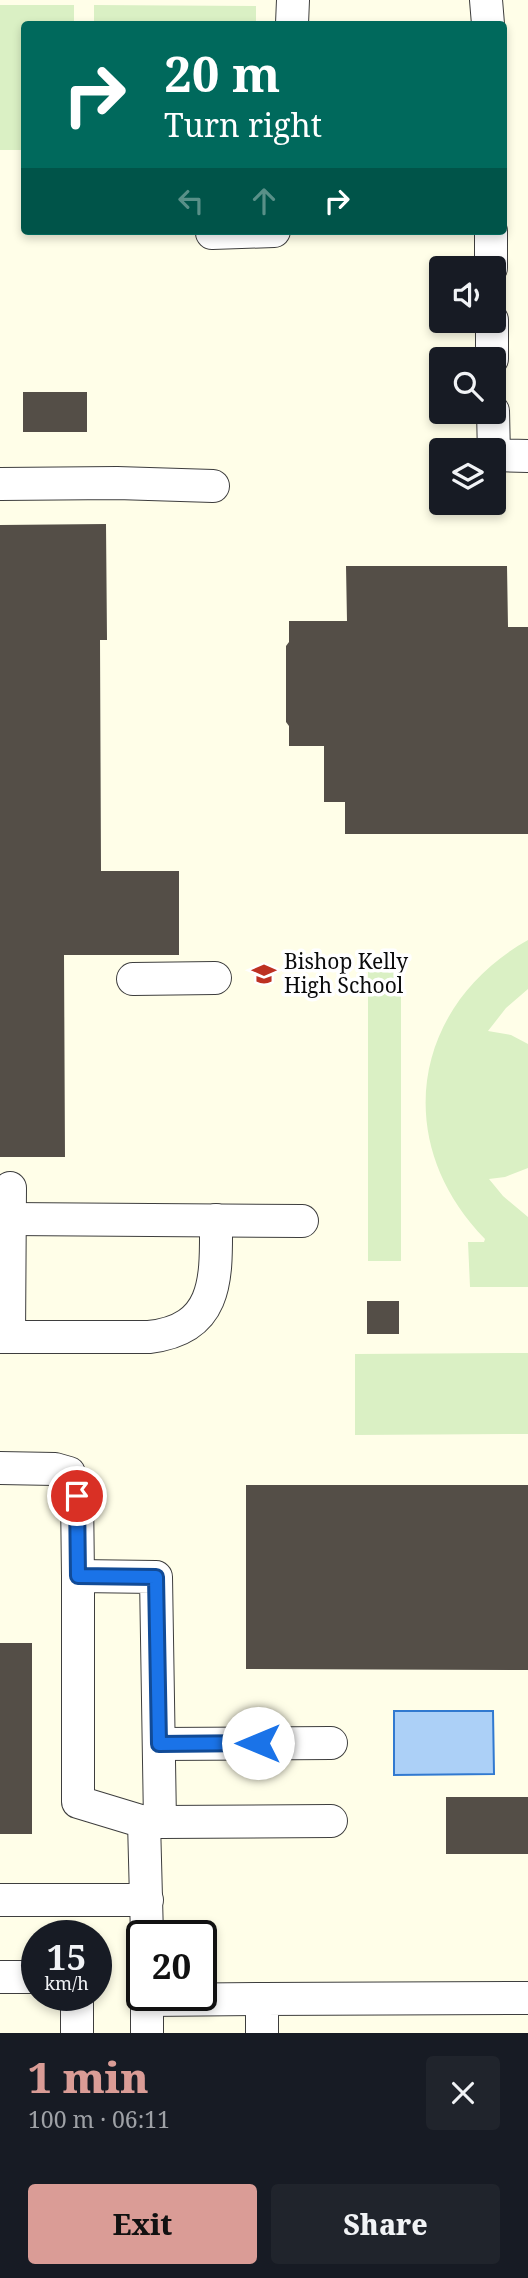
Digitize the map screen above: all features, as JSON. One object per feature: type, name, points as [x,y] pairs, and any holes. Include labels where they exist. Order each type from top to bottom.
[{"type":"street","points":[[292,21],[293,0]]},
{"type":"street","points":[[486,0],[488,21]]},
{"type":"street","points":[[491,235],[491,256]]},
{"type":"street","points":[[493,424],[494,455],[528,456]]},
{"type":"street","points":[[0,484],[129,483],[213,486]]},
{"type":"street","points":[[132,979],[215,978]]},
{"type":"street","points":[[10,1188],[5,1337],[168,1335],[184,1326],[208,1300],[215,1284],[216,1220]]},
{"type":"street","points":[[10,1219],[302,1221]]},
{"type":"street","points":[[0,1468],[55,1469],[69,1473],[77,1496],[78,1801],[152,1822],[331,1821]]},
{"type":"street","points":[[78,1576],[156,1577],[159,1744],[147,1920]]},
{"type":"street","points":[[159,1744],[331,1743]]},
{"type":"street","points":[[0,1900],[147,1900]]},
{"type":"street","points":[[0,1977],[21,1977]]},
{"type":"street","points":[[217,1999],[528,1998]]},
{"type":"street","points":[[262,1999],[262,2033]]},
{"type":"street","points":[[77,2011],[77,2033]]},
{"type":"street","points":[[147,2011],[147,2033]]},
{"type":"green space","points":[[0,5],[74,5],[74,21],[21,21],[21,150],[0,150]]},
{"type":"green space","points":[[94,5],[256,6],[256,21],[94,21]]},
{"type":"green space","points":[[528,940],[528,989],[506,1008],[488,1031],[511,1035],[528,1044],[528,1168],[505,1177],[489,1179],[503,1196],[528,1217],[528,1287],[470,1287],[468,1242],[484,1242],[485,1239],[455,1201],[436,1161],[426,1120],[427,1078],[438,1038],[459,1001],[489,968]]},
{"type":"green space","points":[[368,964],[401,964],[401,1261],[368,1261]]},
{"type":"green space","points":[[528,1353],[528,1434],[355,1435],[355,1354]]},
{"type":"water","points":[[394,1711],[493,1711],[494,1774],[394,1775]]},
{"type":"building","points":[[23,392],[87,392],[87,432],[23,432]]},
{"type":"building","points":[[106,524],[107,640],[100,640],[101,871],[179,871],[179,955],[64,955],[65,1157],[0,1157],[0,525]]},
{"type":"building","points":[[346,566],[507,566],[508,627],[528,627],[528,834],[345,834],[345,802],[324,802],[324,746],[289,746],[289,726],[286,722],[286,646],[289,642],[289,621],[347,621]]},
{"type":"building","points":[[367,1301],[399,1301],[399,1334],[367,1334]]},
{"type":"building","points":[[246,1485],[528,1485],[528,1670],[246,1669]]},
{"type":"building","points":[[0,1643],[32,1643],[32,1834],[0,1834]]},
{"type":"building","points":[[446,1797],[528,1797],[528,1854],[446,1854]]},
{"type":"place","name":"Bishop Kelly High School","points":[[264,974]]},
{"type":"route","points":[[77,1496],[78,1576],[156,1577],[159,1744],[258,1743]]}]
